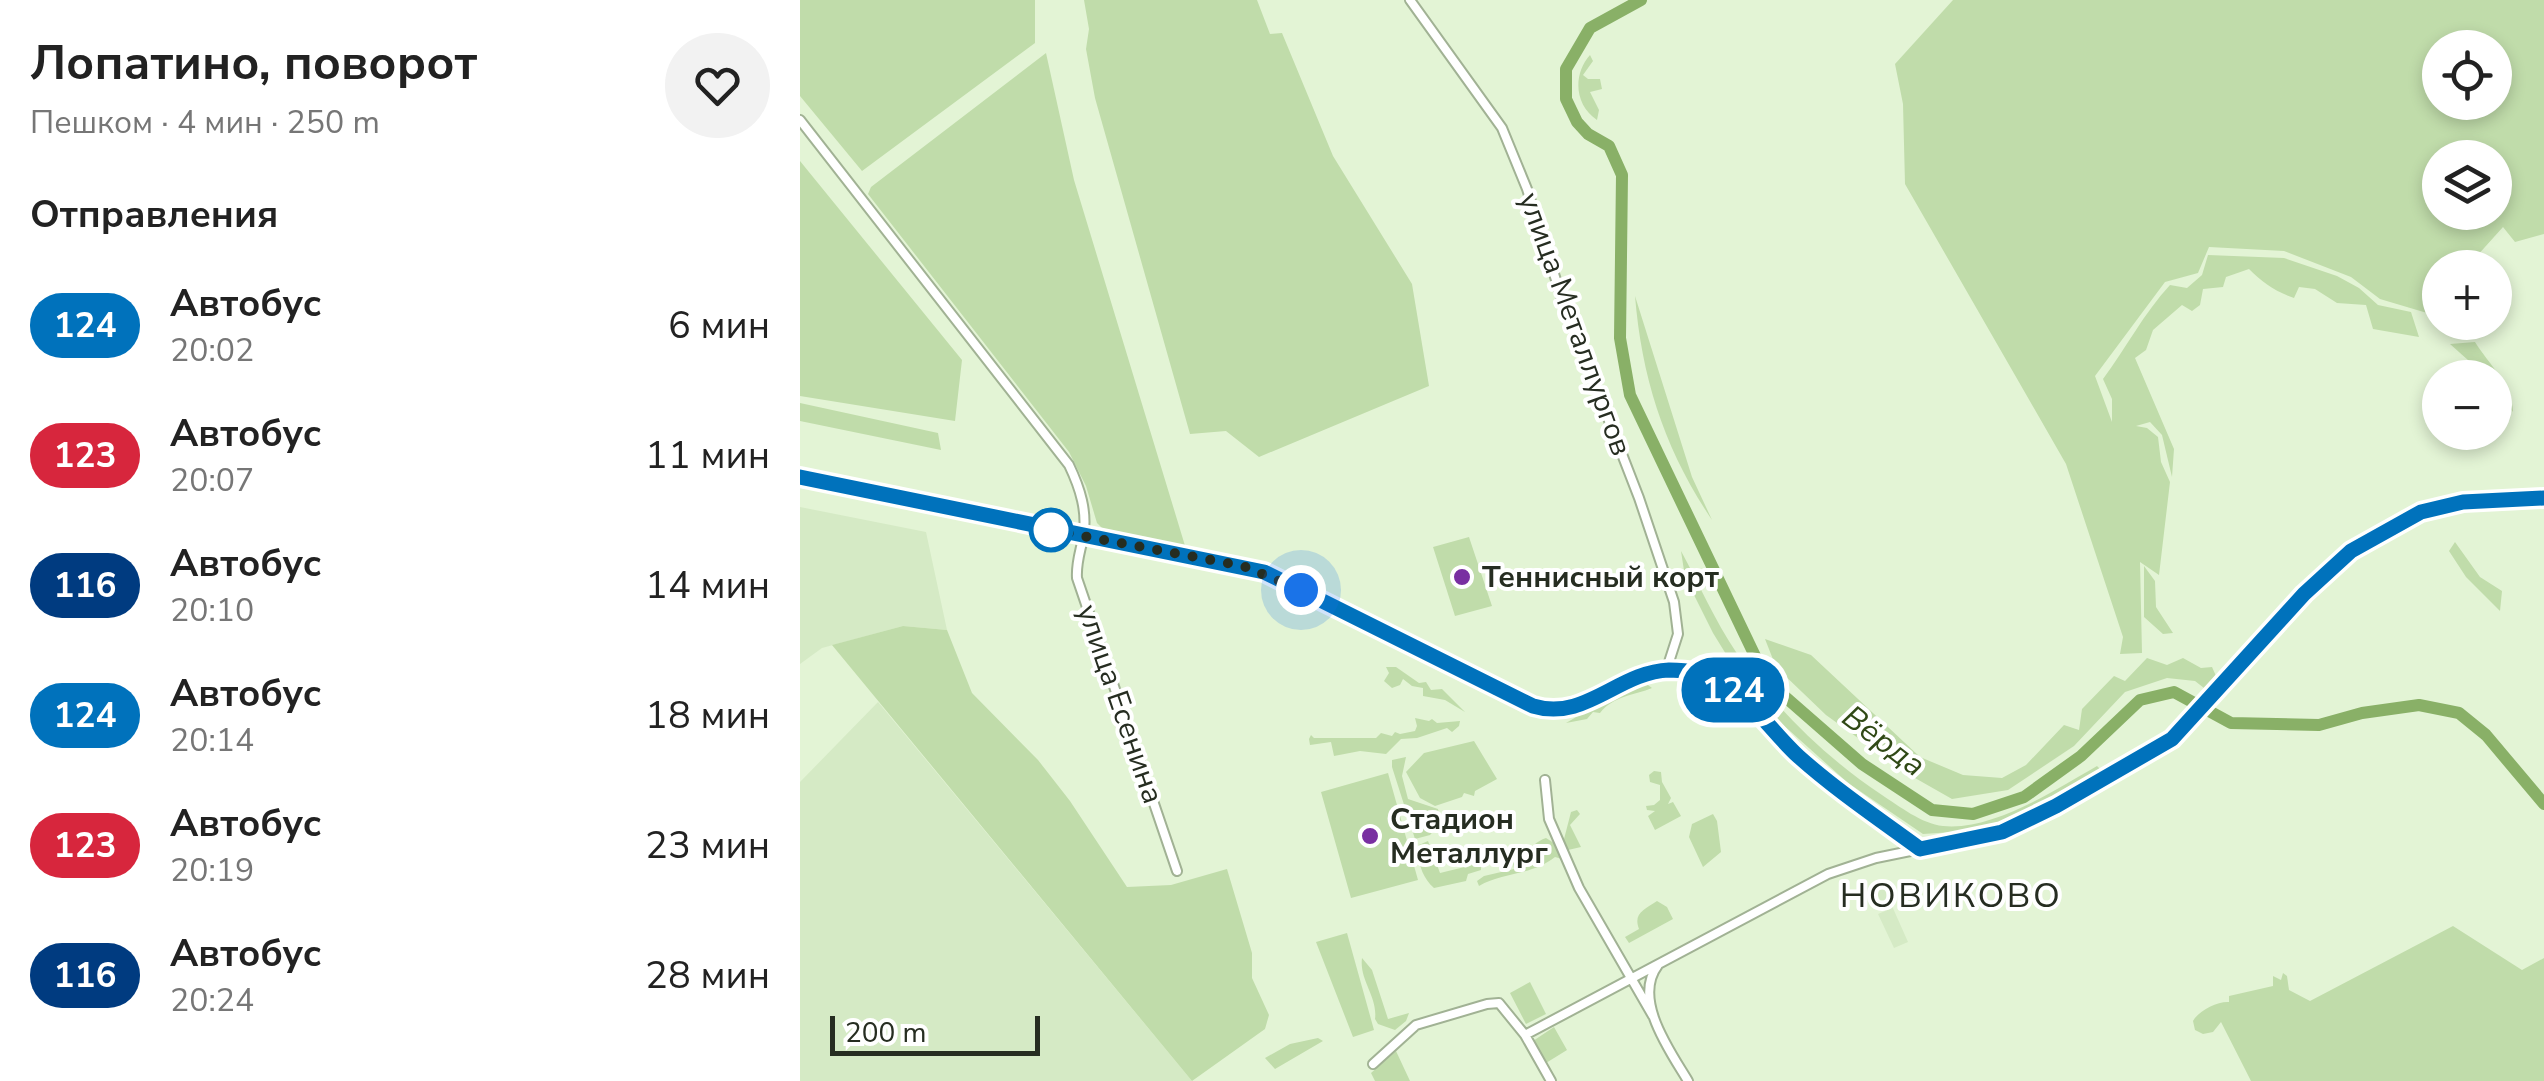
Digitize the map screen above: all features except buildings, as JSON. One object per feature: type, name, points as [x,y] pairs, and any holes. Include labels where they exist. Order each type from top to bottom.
[{"type":"street","name":"улица Металлургов","points":[[1410,0],[1502,128],[1527,189],[1563,302],[1639,498],[1674,602],[1678,634],[1669,662],[1675,670]]},
{"type":"street","name":"улица Есенина","points":[[800,120],[1070,466],[1084,507],[1076,578],[1177,871]]},
{"type":"street","points":[[800,477],[1264,572],[1552,712],[1568,710],[1647,673],[1675,670],[1718,679],[1796,754],[1920,849]]},
{"type":"street","points":[[1525,1034],[1828,874],[1876,858],[2002,832],[2056,806],[2172,739],[2304,594],[2351,551],[2421,512],[2463,502],[2544,498]]},
{"type":"street","points":[[1545,780],[1548,819],[1580,888],[1688,1081]]},
{"type":"street","points":[[1654,1016],[1649,984],[1661,962]]},
{"type":"street","points":[[1373,1064],[1416,1025],[1499,1003],[1525,1034],[1551,1081]]},
{"type":"shaded area","points":[[800,0],[1035,0],[1035,43],[862,171],[800,96]]},
{"type":"shaded area","points":[[1084,0],[1257,0],[1270,34],[1282,33],[1333,156],[1412,284],[1429,386],[1259,457],[1226,431],[1190,434],[1095,98],[1086,49],[1089,29]]},
{"type":"shaded area","points":[[1953,0],[2544,0],[2544,234],[2515,242],[2505,230],[2512,230],[2512,140],[2422,140],[2422,230],[2500,230],[2482,250],[2422,250],[2422,312],[2380,299],[2351,277],[2284,251],[2209,247],[2198,273],[2165,282],[2095,376],[2112,422],[2112,399],[2103,379],[2170,285],[2187,288],[2202,275],[2208,255],[2284,258],[2337,276],[2378,305],[2411,312],[2419,337],[2373,329],[2366,305],[2337,303],[2315,289],[2299,287],[2294,298],[2287,296],[2249,269],[2226,277],[2223,287],[2203,289],[2200,305],[2192,311],[2182,305],[2153,330],[2146,350],[2135,358],[2174,449],[2172,477],[2162,435],[2150,422],[2136,426],[2147,428],[2158,437],[2161,462],[2170,482],[2159,575],[2140,562],[2142,653],[2120,654],[2123,637],[2066,464],[1905,184],[1903,104],[1895,64]]},
{"type":"shaded area","points":[[1046,53],[1074,180],[1186,549],[1105,531],[1097,523],[1086,486],[1069,452],[868,194],[871,187]]},
{"type":"shaded area","points":[[1590,55],[1593,61],[1583,75],[1600,79],[1602,89],[1590,92],[1599,110],[1597,120],[1584,106],[1578,89],[1581,71]]},
{"type":"shaded area","points":[[800,161],[962,360],[955,421],[800,396]]},
{"type":"shaded area","points":[[1635,296],[1692,477],[1712,520],[1681,467],[1658,413],[1643,357]]},
{"type":"shaded area","points":[[2475,342],[2487,360],[2468,360],[2450,344]]},
{"type":"shaded area","points":[[800,403],[938,433],[941,450],[800,421]]},
{"type":"shaded area","points":[[800,507],[926,532],[947,630],[903,626],[822,648],[800,664]]},
{"type":"shaded area","name":"Теннисный корт","points":[[1469,537],[1492,606],[1455,616],[1433,547]]},
{"type":"shaded area","points":[[2455,542],[2480,577],[2502,591],[2500,611],[2466,577],[2449,551]]},
{"type":"shaded area","points":[[1681,551],[1728,640],[1784,712],[1841,765],[1919,818],[1943,826],[1982,822],[2023,807],[2097,766],[2101,770],[2014,819],[1968,831],[1923,834],[1848,783],[1753,698],[1713,633],[1685,577]]},
{"type":"shaded area","points":[[2144,566],[2155,581],[2156,607],[2173,633],[2163,634],[2144,617]]},
{"type":"shaded area","points":[[903,626],[947,630],[972,693],[1038,760],[1127,887],[1171,885],[1227,869],[1252,953],[1252,978],[1269,1015],[1265,1029],[1192,1081],[832,645]]},
{"type":"shaded area","points":[[1765,639],[1811,655],[1920,757],[1963,775],[2002,778],[2026,765],[2064,725],[2079,730],[2082,709],[2114,676],[2125,681],[2147,658],[2167,665],[2183,658],[2201,668],[2212,667],[2216,676],[2204,688],[2195,681],[2167,678],[2125,692],[2074,746],[2008,790],[1952,799],[1908,774],[1826,715],[1776,667]]},
{"type":"shaded area","points":[[1386,667],[1396,667],[1419,683],[1426,682],[1431,690],[1442,689],[1465,712],[1445,700],[1423,696],[1423,688],[1403,679],[1392,688],[1384,681],[1389,673]]},
{"type":"shaded area","points":[[1644,682],[1652,688],[1618,699],[1587,719],[1566,723],[1629,686]]},
{"type":"shaded area","points":[[878,702],[1192,1081],[800,1081],[800,782]]},
{"type":"shaded area","points":[[1415,718],[1437,723],[1460,721],[1452,732],[1447,728],[1401,739],[1386,754],[1360,751],[1334,756],[1331,742],[1310,745],[1311,735],[1376,738],[1381,733],[1392,736],[1395,732],[1415,731]]},
{"type":"shaded area","points":[[1474,741],[1497,779],[1475,791],[1474,796],[1464,793],[1435,806],[1420,798],[1406,772],[1424,753]]},
{"type":"shaded area","points":[[1406,757],[1402,776],[1408,799],[1438,809],[1441,823],[1430,835],[1415,839],[1392,767],[1392,760]]},
{"type":"shaded area","points":[[1661,772],[1671,798],[1668,804],[1673,802],[1681,816],[1655,830],[1648,816],[1655,811],[1647,810],[1646,806],[1660,800],[1660,785],[1650,782],[1649,775]]},
{"type":"shaded area","name":"Стадион Металлург","points":[[1388,773],[1418,880],[1351,898],[1321,792]]},
{"type":"shaded area","points":[[1577,810],[1580,814],[1570,825],[1581,847],[1568,850],[1562,859],[1555,857],[1536,868],[1479,886],[1477,881],[1484,876],[1514,869],[1511,853],[1518,856],[1546,838],[1563,843],[1571,812]]},
{"type":"shaded area","points":[[1713,814],[1721,852],[1703,867],[1689,837],[1692,824]]},
{"type":"shaded area","points":[[1428,841],[1440,873],[1481,863],[1481,870],[1468,874],[1466,881],[1434,888],[1423,874],[1419,857],[1419,845]]},
{"type":"shaded area","points":[[1884,888],[1908,942],[1894,948],[1878,914],[1885,911],[1876,891]]},
{"type":"shaded area","points":[[1657,901],[1667,907],[1673,919],[1629,943],[1625,937],[1639,929],[1639,915]]},
{"type":"shaded area","points":[[2453,926],[2522,970],[2544,958],[2544,1081],[2251,1081],[2221,1022],[2213,1032],[2203,1034],[2195,1030],[2193,1021],[2204,1010],[2229,1002],[2229,996],[2273,986],[2273,976],[2281,980],[2283,973],[2289,990],[2310,1001]]},
{"type":"shaded area","points":[[1347,933],[1374,1030],[1353,1037],[1316,942]]},
{"type":"shaded area","points":[[1362,958],[1372,970],[1388,1019],[1409,1013],[1395,1030],[1375,1019]]},
{"type":"shaded area","points":[[1530,982],[1546,1014],[1526,1024],[1510,993]]},
{"type":"shaded area","points":[[1554,1027],[1567,1050],[1546,1063],[1533,1041]]},
{"type":"shaded area","points":[[1318,1038],[1323,1041],[1275,1069],[1265,1058],[1290,1044]]},
{"type":"shaded area","points":[[1396,1051],[1410,1081],[1375,1081],[1371,1073]]},
{"type":"waterway","name":"Вёрда","points":[[1641,0],[1590,28],[1566,69],[1566,99],[1577,122],[1609,146],[1622,175],[1620,338],[1630,395],[1767,681],[1862,764],[1932,810],[1973,814],[2024,797],[2081,756],[2140,700],[2174,692],[2231,723],[2319,725],[2362,713],[2419,705],[2459,713],[2486,735],[2544,804]]},
{"type":"bus line","name":"124","points":[[800,477],[1264,572],[1552,712],[1568,710],[1647,673],[1670,670],[1718,679],[1796,754],[1920,849],[2002,832],[2056,806],[2172,739],[2304,594],[2351,551],[2421,512],[2463,502],[2544,498]]},
{"type":"place","name":"Теннисный корт","points":[[1462,577]]},
{"type":"place","name":"Стадион Металлург","points":[[1370,836]]},
{"type":"district","name":"НОВИКОВО","points":[[1951,895]]},
{"type":"route","points":[[1051,530],[1243,566],[1301,590]]}]
